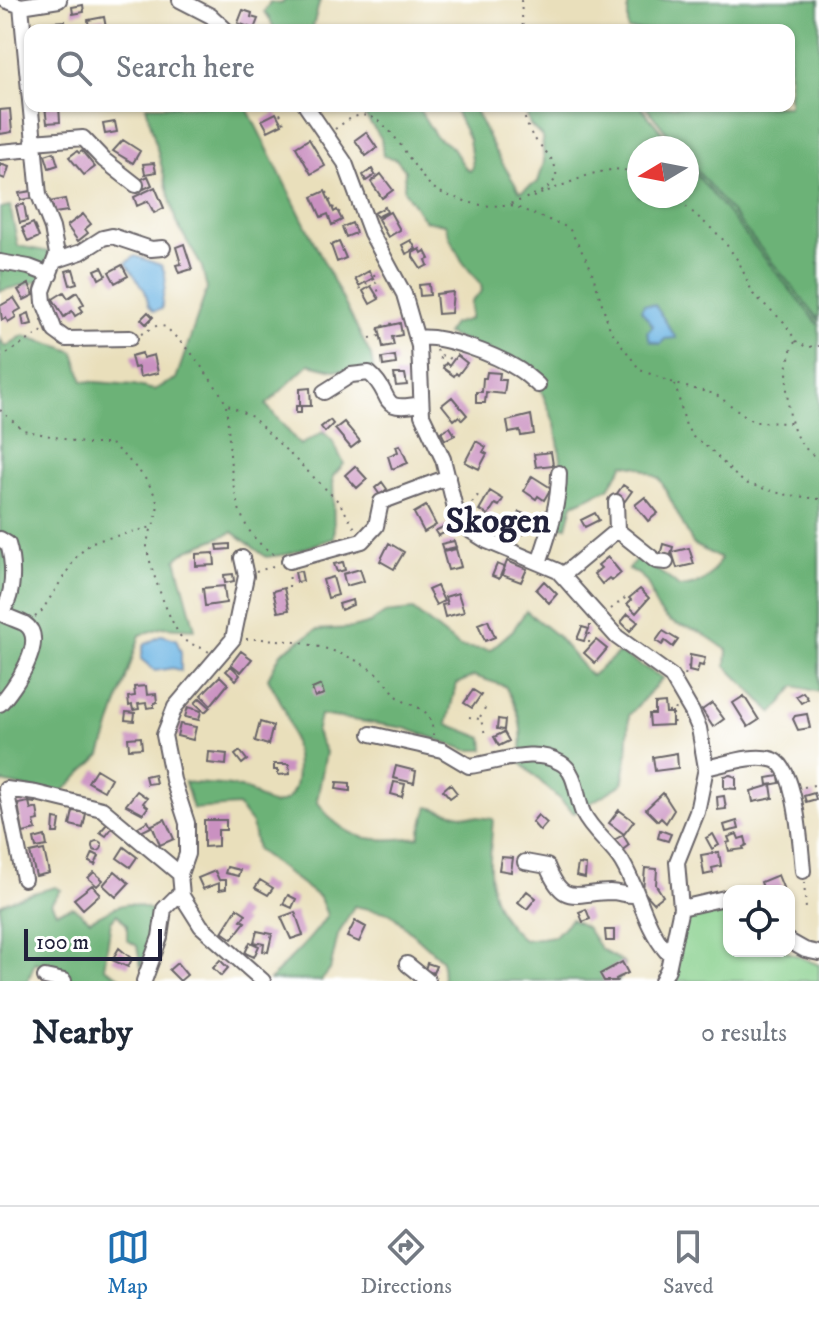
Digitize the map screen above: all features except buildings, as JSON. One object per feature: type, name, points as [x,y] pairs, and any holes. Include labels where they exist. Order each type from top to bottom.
[{"type":"street","points":[[5,0],[21,6],[59,0]]},
{"type":"street","points":[[180,0],[220,24]]},
{"type":"street","points":[[21,6],[24,38]]},
{"type":"street","points":[[31,112],[39,195],[52,228],[57,260],[42,297],[53,325],[59,335],[66,339],[130,338]]},
{"type":"street","points":[[310,112],[345,163],[379,251],[404,294],[417,338],[422,415],[448,477],[455,508],[462,522],[471,531],[499,546],[563,575],[617,637],[671,676],[699,728],[706,768],[697,812],[677,862],[681,908],[668,969],[662,981]]},
{"type":"street","points":[[0,152],[83,138],[104,160],[136,185]]},
{"type":"street","points":[[52,228],[74,254]]},
{"type":"street","points":[[57,260],[112,236],[151,249],[163,248]]},
{"type":"street","points":[[0,262],[29,267],[50,275]]},
{"type":"street","points":[[417,338],[431,336],[449,340],[519,369],[538,385]]},
{"type":"street","points":[[324,392],[351,375],[369,373],[377,380],[391,405],[398,408],[420,404]]},
{"type":"street","points":[[539,563],[559,493],[559,473]]},
{"type":"street","points":[[289,561],[362,541],[376,526],[381,502],[448,477]]},
{"type":"street","points":[[616,502],[617,530],[656,561],[666,562]]},
{"type":"street","points":[[563,575],[617,530]]},
{"type":"street","points":[[0,539],[8,544],[11,561],[10,594],[1,613],[25,625],[33,640],[33,651],[0,704]]},
{"type":"street","points":[[242,558],[246,576],[233,639],[175,707],[164,735],[167,756],[187,823],[187,854],[180,874],[182,896],[201,926],[263,981]]},
{"type":"street","points":[[371,734],[442,750],[469,766],[506,757],[534,756],[562,763],[570,772],[583,813],[622,862],[661,945],[670,951]]},
{"type":"street","points":[[706,768],[749,760],[775,760],[787,774],[791,789],[803,871]]},
{"type":"street","points":[[24,879],[3,788],[102,809],[180,874]]},
{"type":"street","points":[[525,862],[547,866],[554,884],[567,895],[574,897],[609,892],[636,895]]},
{"type":"street","points":[[144,981],[160,937],[164,909],[176,897],[182,896]]},
{"type":"street","points":[[681,908],[723,898]]},
{"type":"street","points":[[795,944],[819,953]]},
{"type":"street","points":[[407,964],[428,981]]},
{"type":"street","points":[[45,977],[64,981]]},
{"type":"path","points":[[521,0],[523,24]]},
{"type":"path","points":[[279,112],[284,123]]},
{"type":"path","points":[[511,205],[545,190],[555,180],[553,164],[533,135],[523,112]]},
{"type":"path","points":[[327,134],[351,118],[369,116],[387,129],[428,183],[441,194],[499,207],[591,174],[615,169],[627,170]]},
{"type":"path","points":[[327,192],[335,211],[345,214]]},
{"type":"path","points":[[511,205],[569,228],[590,266],[610,329],[640,370],[715,394],[754,422],[791,423]]},
{"type":"path","points":[[688,208],[721,237],[739,262],[753,294],[784,322],[796,341],[806,347],[819,346]]},
{"type":"path","points":[[374,274],[379,294]]},
{"type":"path","points":[[359,289],[374,279]]},
{"type":"path","points":[[370,338],[380,336],[378,327],[391,324],[393,317]]},
{"type":"path","points":[[0,358],[53,325]]},
{"type":"path","points":[[130,338],[158,325],[166,327],[211,379],[226,404],[233,481],[242,518],[259,543],[289,561]]},
{"type":"path","points":[[796,341],[787,367],[791,423],[797,438],[819,460]]},
{"type":"path","points":[[434,349],[449,358],[443,366],[440,355]]},
{"type":"path","points":[[675,383],[686,426],[693,437],[745,483],[782,494],[819,499]]},
{"type":"path","points":[[226,404],[252,417],[279,446],[298,460],[339,502],[362,541]]},
{"type":"path","points":[[0,410],[23,430],[87,444],[111,444],[132,462],[155,494],[157,515],[147,548],[164,605],[182,638],[217,658]]},
{"type":"path","points":[[472,503],[477,496],[485,499]]},
{"type":"path","points":[[499,546],[522,537],[537,522]]},
{"type":"path","points":[[25,625],[41,612],[77,556],[92,542],[154,527]]},
{"type":"path","points":[[246,576],[289,561]]},
{"type":"path","points":[[289,561],[289,587]]},
{"type":"path","points":[[611,609],[629,595]]},
{"type":"path","points":[[589,619],[589,643]]},
{"type":"path","points":[[233,639],[282,640],[345,655],[381,677],[401,699],[425,711],[432,728],[430,748]]},
{"type":"path","points":[[681,678],[687,673],[689,665]]},
{"type":"path","points":[[485,708],[480,719],[485,734]]},
{"type":"path","points":[[673,712],[674,729]]},
{"type":"path","points":[[469,717],[480,719]]},
{"type":"path","points":[[791,789],[819,784]]},
{"type":"path","points":[[803,871],[806,909]]},
{"type":"green space","points":[[285,0],[320,0],[314,24],[272,24],[264,12],[270,2],[281,4]]},
{"type":"green space","points":[[628,0],[819,0],[819,320],[699,173],[699,136],[669,136],[650,112],[795,112],[795,24],[628,24]]},
{"type":"green space","points":[[148,112],[249,112],[371,356],[374,373],[333,370],[309,364],[266,405],[300,445],[323,432],[332,440],[344,464],[333,476],[334,538],[288,554],[266,557],[233,532],[188,550],[176,559],[195,629],[163,627],[140,635],[101,755],[59,795],[3,782],[0,785],[0,338],[5,347],[24,335],[74,352],[83,381],[134,385],[154,390],[176,379],[207,289],[202,267],[176,222]]},
{"type":"green space","points":[[362,112],[421,112],[436,137],[452,147],[470,171],[473,167],[469,139],[456,112],[476,112],[520,192],[538,182],[544,162],[542,137],[530,125],[526,112],[645,112],[665,136],[627,136],[627,208],[699,208],[699,178],[819,325],[819,692],[795,686],[773,713],[726,666],[727,650],[700,632],[671,622],[657,608],[644,579],[629,569],[638,556],[679,587],[704,580],[721,559],[693,544],[660,479],[639,467],[624,464],[609,488],[573,504],[567,527],[554,525],[561,459],[555,424],[532,368],[446,334],[453,324],[470,319],[471,302],[482,291],[481,285],[462,261],[445,224],[425,221],[404,190],[405,170],[396,159],[383,156],[381,138]]},
{"type":"green space","points":[[699,173],[819,320],[819,325],[699,178]]},
{"type":"green space","points":[[10,206],[18,246],[50,252],[42,280],[0,291],[0,208]]},
{"type":"green space","points":[[413,610],[460,647],[490,650],[513,630],[526,611],[556,635],[591,676],[619,653],[663,678],[629,715],[622,784],[574,813],[520,762],[520,722],[505,686],[474,676],[456,684],[447,724],[483,738],[484,750],[467,750],[405,728],[320,715],[316,733],[326,752],[317,801],[338,825],[361,837],[388,840],[419,837],[428,807],[493,819],[491,885],[495,900],[510,927],[524,940],[555,936],[571,919],[586,927],[600,948],[625,964],[619,981],[443,981],[442,960],[390,913],[354,906],[338,935],[330,970],[321,981],[270,980],[327,915],[320,898],[257,850],[252,824],[238,806],[193,809],[185,782],[240,788],[270,804],[286,800],[293,791],[296,779],[295,749],[285,711],[268,678],[281,653],[316,630],[352,628],[370,623],[385,613]]},
{"type":"green space","points":[[56,887],[61,890],[51,903],[56,912],[73,907],[90,920],[116,907],[130,904],[158,913],[141,967],[137,946],[127,940],[127,925],[117,914],[111,921],[104,968],[127,981],[74,981],[35,962],[28,981],[0,981],[0,905]]},
{"type":"green space","points":[[723,910],[723,957],[795,955],[819,965],[819,981],[670,981],[685,919],[698,913]]},
{"type":"water","points":[[135,256],[161,265],[165,282],[162,309],[154,311],[149,306],[145,291],[126,263]]},
{"type":"water","points":[[644,304],[655,305],[676,338],[665,339],[660,344],[650,341],[647,332],[653,326],[641,310]]},
{"type":"water","points":[[162,635],[176,639],[181,652],[181,671],[173,668],[155,671],[141,659],[144,645]]},
{"type":"district","name":"Skogen","points":[[498,521]]}]
